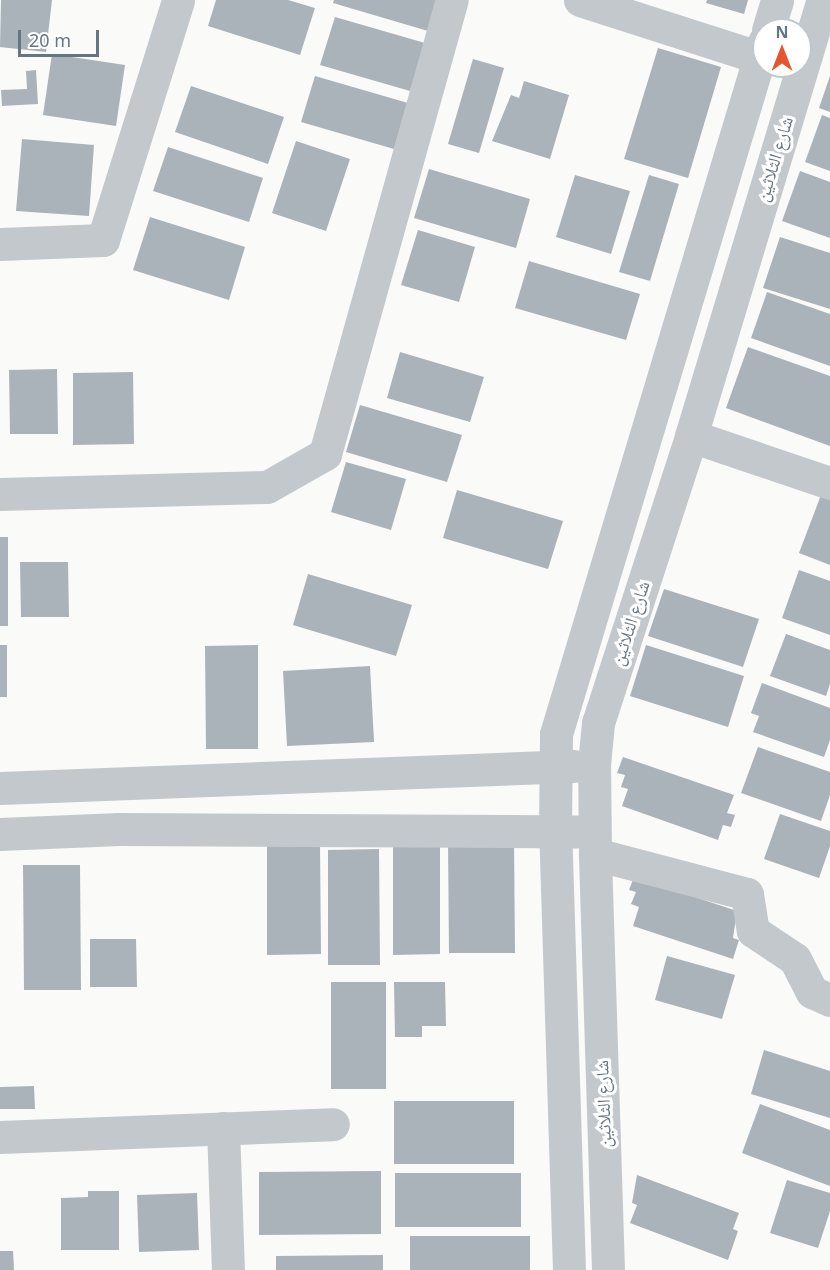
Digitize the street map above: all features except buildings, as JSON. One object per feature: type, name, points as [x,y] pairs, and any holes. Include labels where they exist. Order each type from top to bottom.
[{"type":"street","points":[[0,244],[103,240],[178,0]]},
{"type":"street","points":[[0,494],[267,487],[325,454],[452,0]]},
{"type":"street","points":[[580,0],[752,48]]},
{"type":"street","name":"شارع الثلاثين","points":[[776,18],[777,0]]},
{"type":"street","name":"شارع الثلاثين","points":[[807,18],[823,0]]},
{"type":"street","name":"شارع الثلاثين","points":[[569,1270],[555,830],[556,734],[766,78]]},
{"type":"street","name":"شارع الثلاثين","points":[[608,1270],[594,765],[598,723],[691,436],[769,78]]},
{"type":"street","points":[[691,436],[830,483]]},
{"type":"street","points":[[0,788],[594,765]]},
{"type":"street","points":[[0,834],[118,829],[555,830],[747,894],[753,931],[795,959],[812,992],[830,1000]]},
{"type":"street","points":[[0,1137],[333,1124]]},
{"type":"street","points":[[222,1128],[228,1270]]}]
